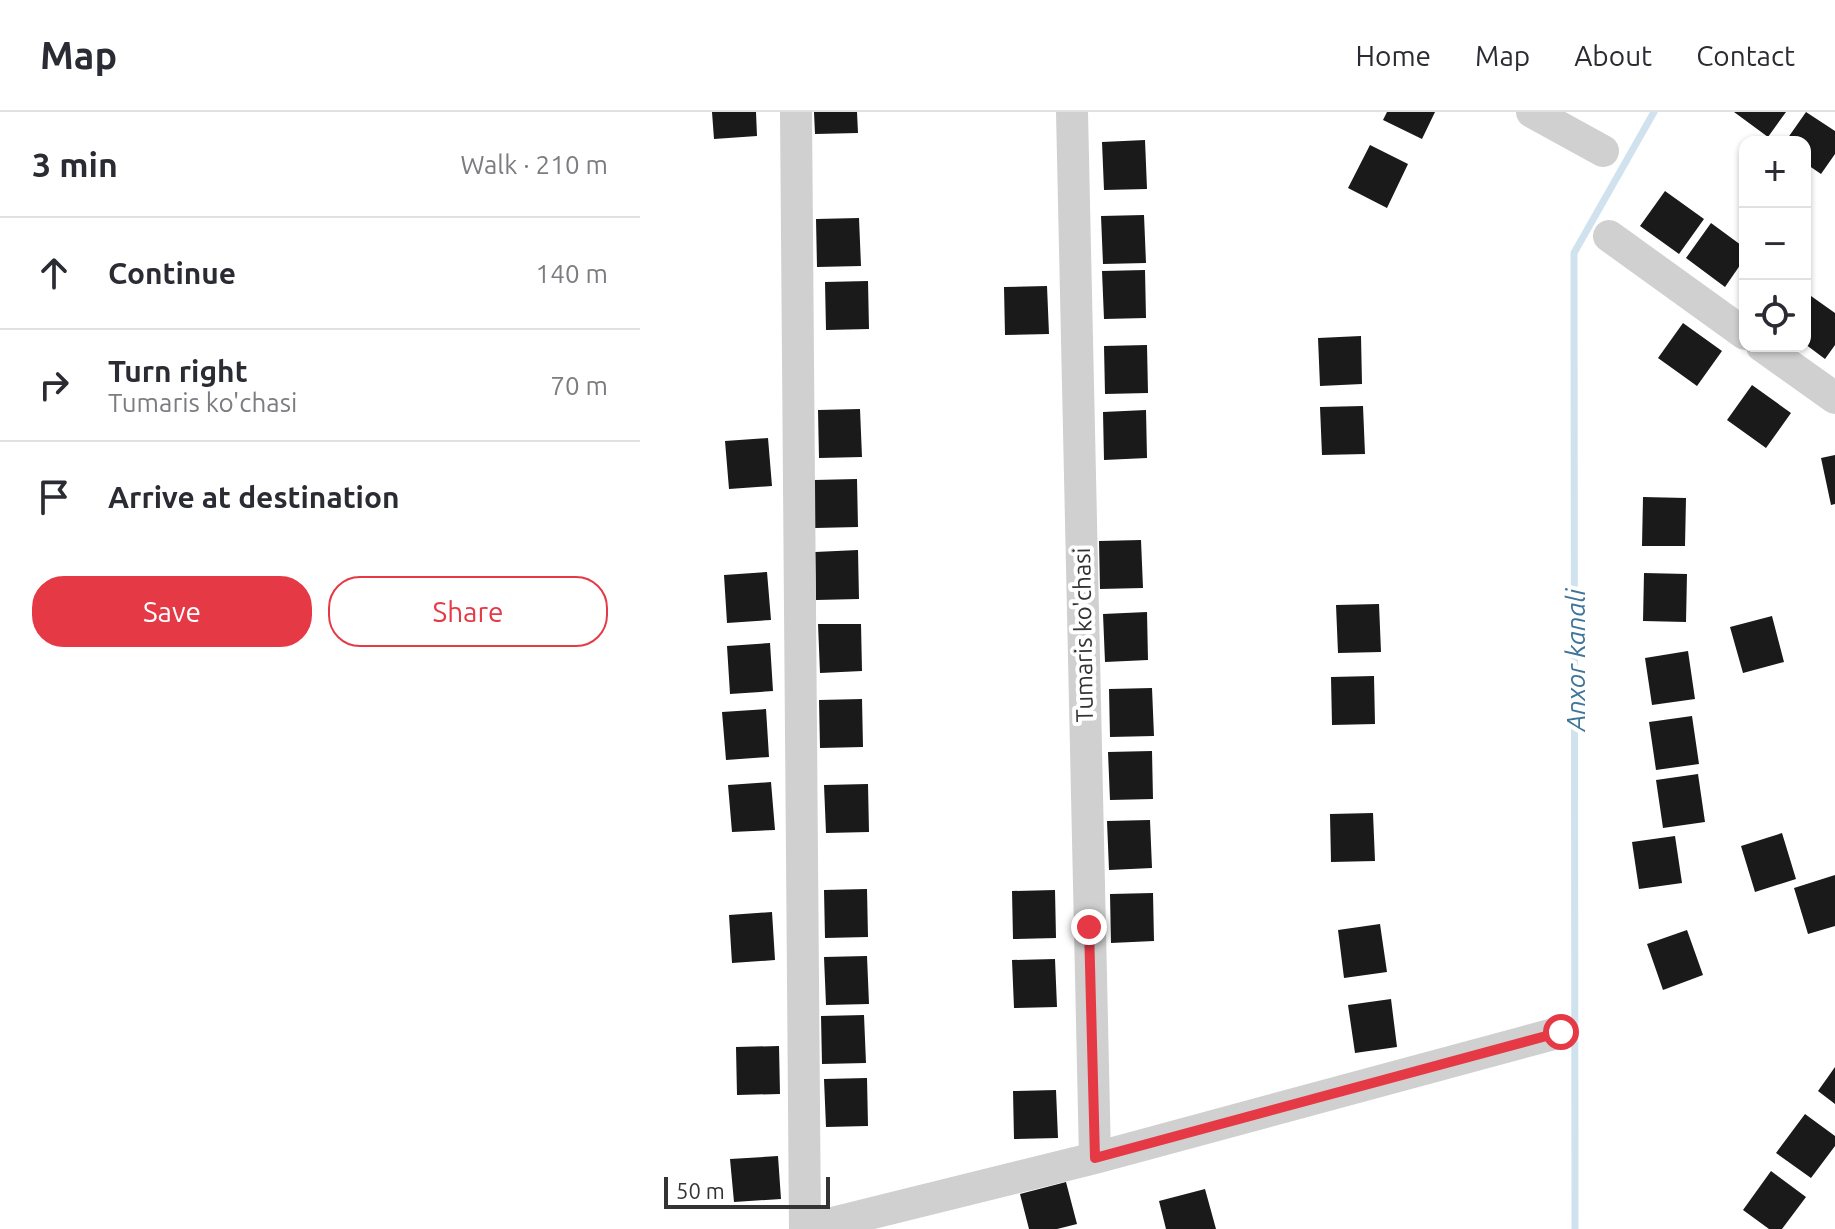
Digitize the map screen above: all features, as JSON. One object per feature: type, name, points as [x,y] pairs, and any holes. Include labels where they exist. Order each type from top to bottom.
[{"type":"street","points":[[796,112],[806,1229],[1095,1158],[1561,1032]]},
{"type":"street","name":"Tumaris ko'chasi","points":[[1072,112],[1095,1158]]},
{"type":"street","points":[[1532,112],[1603,151]]},
{"type":"street","points":[[1609,236],[1739,330]]},
{"type":"street","points":[[1770,352],[1835,398]]},
{"type":"building","points":[[712,112],[756,112],[757,136],[714,139]]},
{"type":"building","points":[[814,112],[857,112],[858,133],[815,134]]},
{"type":"building","points":[[1387,112],[1435,112],[1422,139],[1383,120]]},
{"type":"building","points":[[1734,112],[1786,112],[1767,136]]},
{"type":"building","points":[[1806,112],[1835,131],[1835,154],[1821,174],[1811,167],[1811,136],[1789,136]]},
{"type":"building","points":[[1145,140],[1147,189],[1104,190],[1102,142]]},
{"type":"building","points":[[1370,145],[1408,164],[1387,208],[1348,188]]},
{"type":"building","points":[[1665,191],[1704,219],[1679,254],[1640,226]]},
{"type":"building","points":[[1144,215],[1146,263],[1103,264],[1101,216]]},
{"type":"building","points":[[859,218],[861,266],[817,267],[816,219]]},
{"type":"building","points":[[1711,223],[1739,244],[1739,267],[1725,287],[1686,258]]},
{"type":"building","points":[[1145,270],[1146,318],[1104,319],[1102,271]]},
{"type":"building","points":[[868,281],[869,329],[826,330],[825,282]]},
{"type":"building","points":[[1047,286],[1049,334],[1005,335],[1004,287]]},
{"type":"building","points":[[1811,296],[1835,313],[1835,345],[1825,359],[1811,348]]},
{"type":"building","points":[[1683,323],[1722,351],[1697,386],[1658,358]]},
{"type":"building","points":[[1361,336],[1362,384],[1320,386],[1318,338]]},
{"type":"building","points":[[1147,345],[1148,393],[1105,394],[1104,346]]},
{"type":"building","points":[[1752,385],[1791,413],[1766,448],[1727,420]]},
{"type":"building","points":[[1363,406],[1365,454],[1322,455],[1320,407]]},
{"type":"building","points":[[860,409],[862,457],[819,458],[818,410]]},
{"type":"building","points":[[1146,410],[1147,458],[1104,460],[1103,412]]},
{"type":"building","points":[[768,438],[772,486],[729,489],[725,441]]},
{"type":"building","points":[[1835,455],[1835,504],[1831,505],[1821,458]]},
{"type":"building","points":[[857,479],[858,527],[815,528],[814,480]]},
{"type":"building","points":[[1643,497],[1686,498],[1685,546],[1642,546]]},
{"type":"building","points":[[1141,540],[1143,588],[1100,589],[1099,541]]},
{"type":"building","points":[[858,550],[859,599],[816,600],[815,552]]},
{"type":"building","points":[[767,572],[771,620],[727,623],[724,575]]},
{"type":"building","points":[[1644,573],[1687,574],[1686,622],[1643,621]]},
{"type":"building","points":[[1379,604],[1381,652],[1338,653],[1336,605]]},
{"type":"building","points":[[1147,612],[1148,660],[1105,662],[1103,614]]},
{"type":"building","points":[[1772,616],[1784,662],[1743,673],[1730,627]]},
{"type":"building","points":[[818,624],[861,624],[862,671],[820,673]]},
{"type":"building","points":[[770,643],[773,691],[730,694],[727,646]]},
{"type":"building","points":[[1688,651],[1695,699],[1652,705],[1645,658]]},
{"type":"building","points":[[1374,676],[1375,724],[1332,725],[1331,677]]},
{"type":"building","points":[[1152,688],[1154,736],[1110,737],[1109,689]]},
{"type":"building","points":[[862,699],[863,747],[820,748],[819,700]]},
{"type":"building","points":[[766,709],[769,757],[726,760],[722,712]]},
{"type":"building","points":[[1692,716],[1699,764],[1656,770],[1649,722]]},
{"type":"building","points":[[1152,751],[1153,799],[1110,800],[1108,752]]},
{"type":"building","points":[[1698,774],[1705,822],[1663,828],[1656,780]]},
{"type":"building","points":[[771,782],[775,830],[732,832],[728,785]]},
{"type":"building","points":[[868,784],[869,832],[826,833],[824,785]]},
{"type":"building","points":[[1373,813],[1375,861],[1331,862],[1330,814]]},
{"type":"building","points":[[1150,820],[1152,868],[1109,870],[1107,821]]},
{"type":"building","points":[[1782,833],[1796,879],[1755,892],[1741,846]]},
{"type":"building","points":[[1675,836],[1682,883],[1639,889],[1632,842]]},
{"type":"building","points":[[1835,875],[1835,926],[1808,934],[1794,888]]},
{"type":"building","points":[[867,889],[868,937],[825,938],[824,890]]},
{"type":"building","points":[[1055,890],[1056,938],[1013,939],[1012,891]]},
{"type":"building","points":[[1153,893],[1154,941],[1111,943],[1110,894]]},
{"type":"building","points":[[772,912],[775,960],[732,963],[729,915]]},
{"type":"building","points":[[1380,924],[1387,972],[1344,978],[1338,930]]},
{"type":"building","points":[[1687,930],[1703,975],[1663,990],[1647,944]]},
{"type":"building","points":[[867,956],[869,1004],[826,1005],[824,957]]},
{"type":"building","points":[[1055,959],[1057,1007],[1014,1008],[1012,960]]},
{"type":"building","points":[[1391,999],[1397,1047],[1355,1053],[1348,1005]]},
{"type":"building","points":[[864,1015],[866,1063],[822,1064],[821,1016]]},
{"type":"building","points":[[779,1046],[780,1094],[737,1095],[736,1047]]},
{"type":"building","points":[[1835,1067],[1835,1104],[1818,1091]]},
{"type":"building","points":[[867,1078],[868,1126],[826,1127],[824,1079]]},
{"type":"building","points":[[1056,1090],[1058,1138],[1014,1139],[1013,1091]]},
{"type":"building","points":[[1805,1114],[1835,1136],[1835,1146],[1811,1178],[1776,1153]]},
{"type":"building","points":[[778,1156],[781,1199],[734,1202],[730,1159]]},
{"type":"building","points":[[1771,1171],[1806,1197],[1782,1229],[1769,1229],[1743,1210]]},
{"type":"building","points":[[1066,1182],[1077,1224],[1057,1229],[1029,1229],[1020,1194]]},
{"type":"building","points":[[1205,1189],[1216,1229],[1166,1229],[1159,1201]]},
{"type":"waterway","name":"Anxor kanali","points":[[1575,1229],[1574,253],[1654,112]]},
{"type":"route","points":[[1089,927],[1095,1158],[1561,1032]]}]
